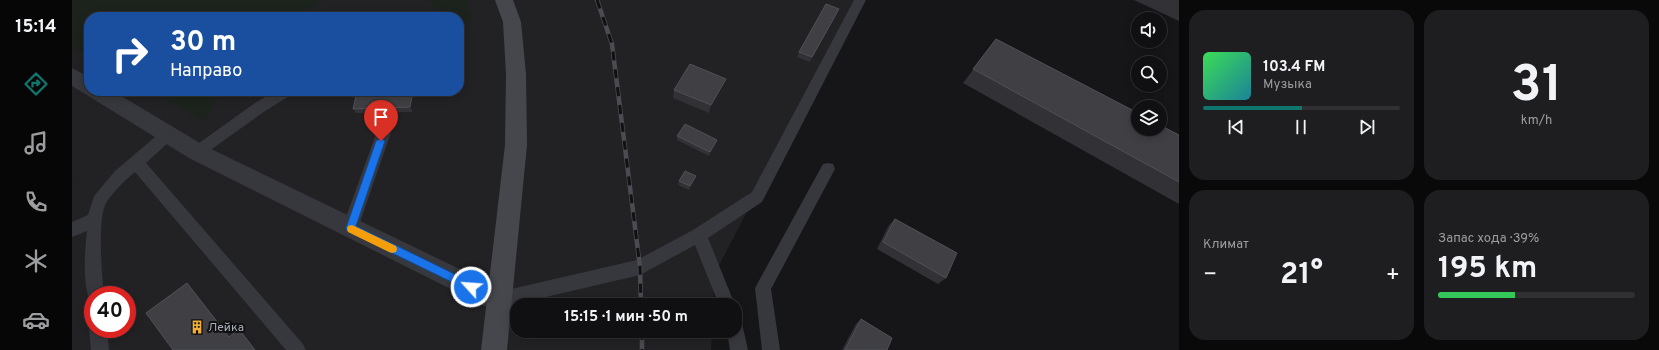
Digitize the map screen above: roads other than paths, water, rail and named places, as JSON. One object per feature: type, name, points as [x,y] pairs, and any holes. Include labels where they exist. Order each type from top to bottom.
[{"type":"main road","points":[[494,350],[498,300],[516,146],[515,66],[512,22],[504,0]]},
{"type":"street","points":[[72,76],[84,84]]},
{"type":"street","points":[[104,96],[197,152],[498,300]]},
{"type":"lane","points":[[498,300],[640,268],[699,235],[757,197],[860,0]]},
{"type":"lane","points":[[197,152],[278,96]]},
{"type":"lane","points":[[350,228],[391,112]]},
{"type":"lane","points":[[95,286],[93,262],[95,219],[99,201],[120,176],[167,135]]},
{"type":"lane","points":[[136,162],[297,350]]},
{"type":"lane","points":[[771,350],[763,288],[828,169]]},
{"type":"lane","points":[[72,230],[95,219]]},
{"type":"lane","points":[[699,235],[724,298]]},
{"type":"lane","points":[[99,338],[100,350]]},
{"type":"lane","points":[[737,338],[739,350]]},
{"type":"railway","points":[[597,0],[612,44],[640,267],[641,298]]},
{"type":"railway","points":[[642,338],[642,350]]},
{"type":"place","name":"Лейка","points":[[197,327]]}]
